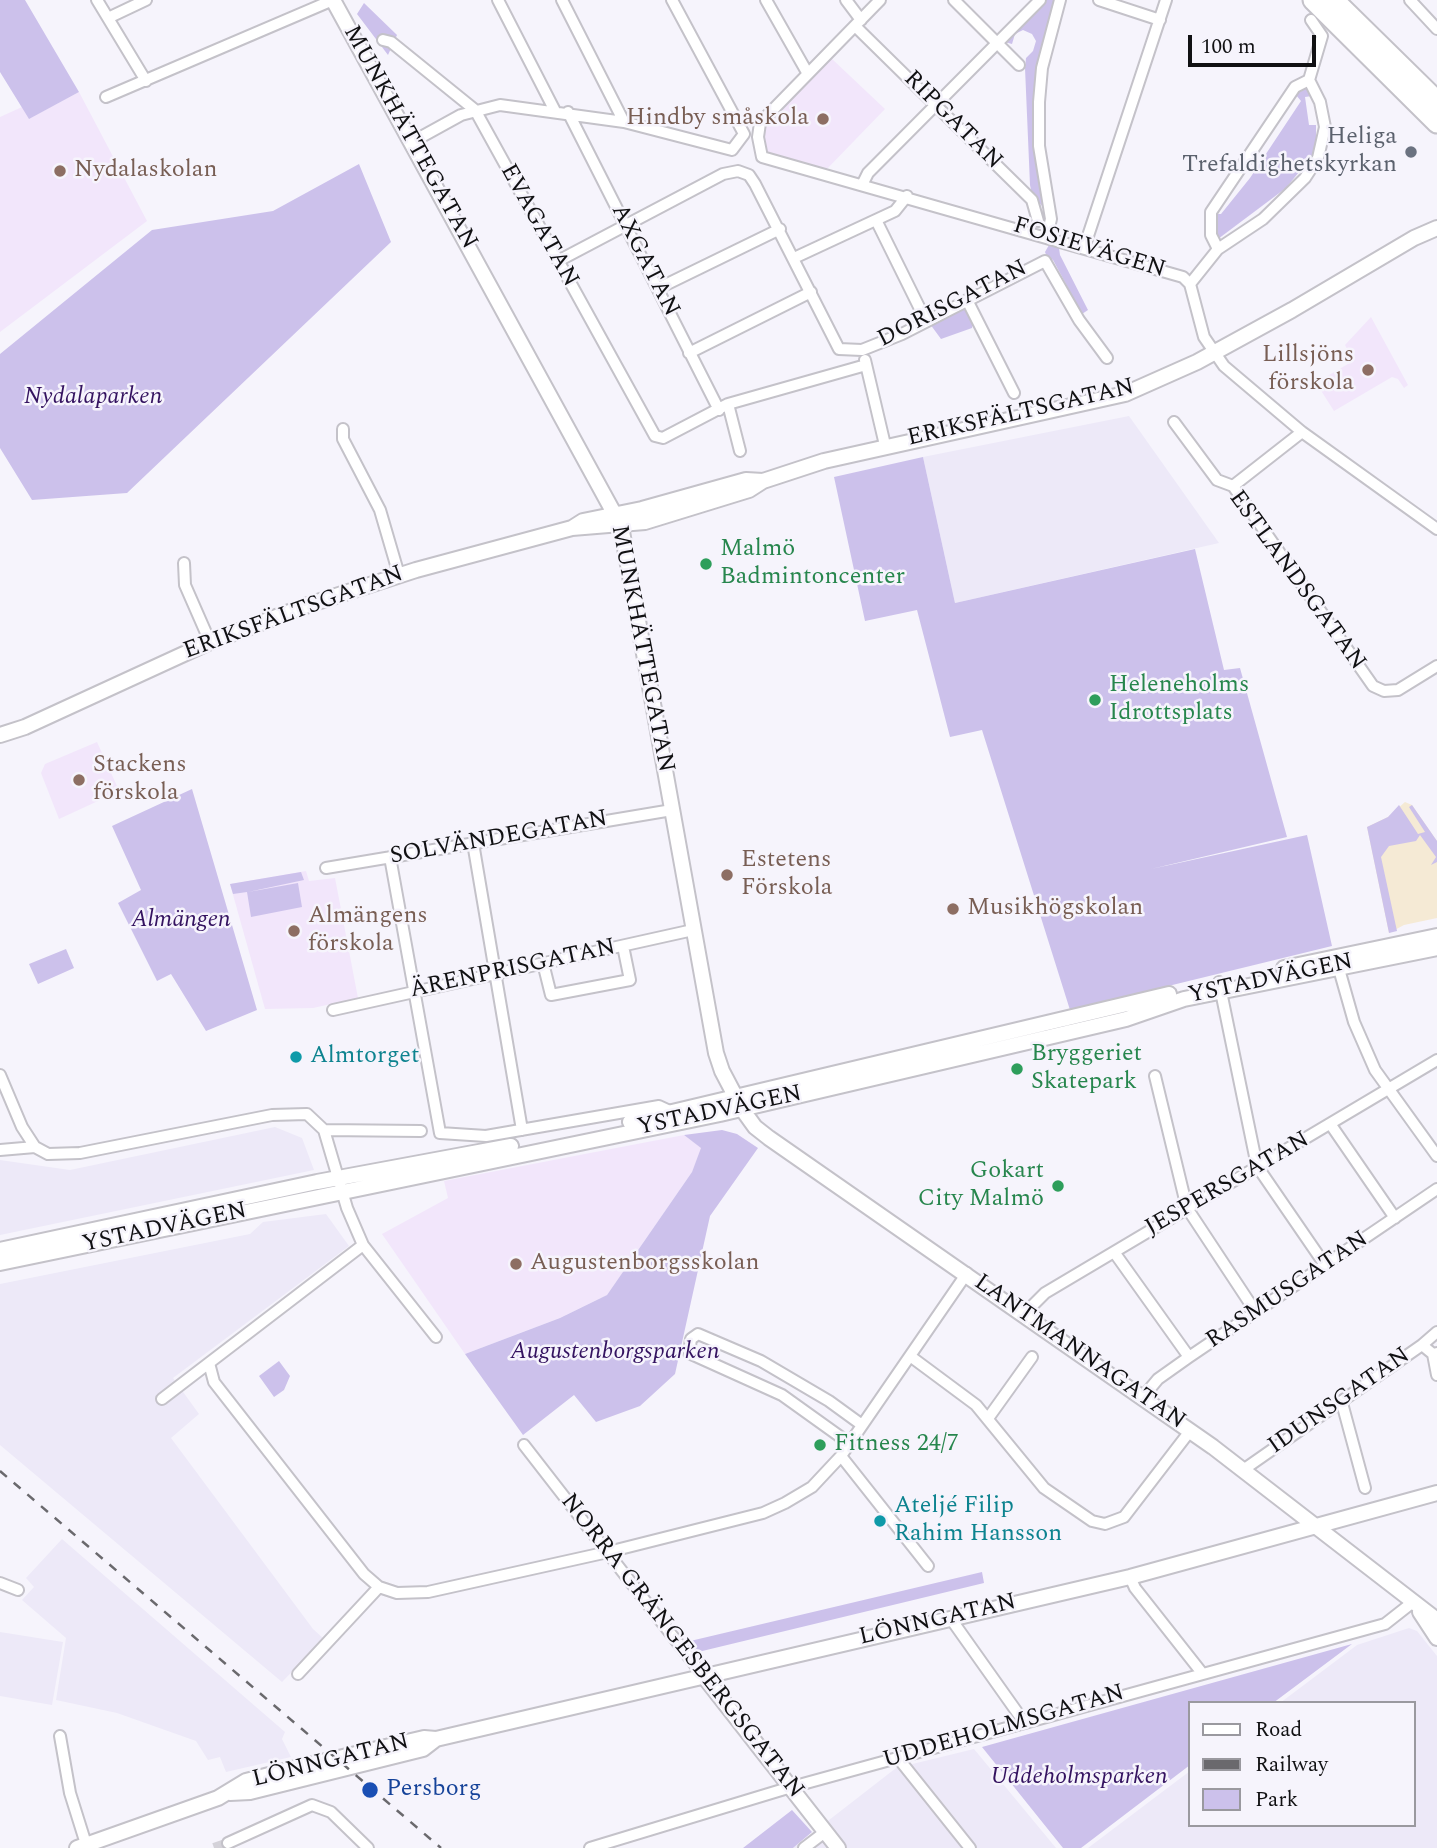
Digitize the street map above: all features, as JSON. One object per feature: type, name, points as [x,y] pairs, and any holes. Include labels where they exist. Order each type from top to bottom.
[{"type":"highway","points":[[1313,0],[1437,124]]},
{"type":"highway","points":[[1334,0],[1437,101]]},
{"type":"street","points":[[97,0],[146,81]]},
{"type":"street","points":[[108,18],[146,0]]},
{"type":"street","points":[[106,97],[333,0]]},
{"type":"street","name":"MUNKHÄTTEGATAN","points":[[333,0],[619,520],[716,1053],[739,1103]]},
{"type":"street","points":[[498,0],[555,111]]},
{"type":"street","points":[[562,0],[624,122]]},
{"type":"street","points":[[412,142],[474,110],[500,105],[568,112],[624,122],[732,150],[744,134],[672,0]]},
{"type":"street","points":[[766,0],[808,74],[880,0]]},
{"type":"street","name":"RIPGATAN","points":[[846,0],[858,23],[1032,200],[1038,221]]},
{"type":"street","points":[[954,0],[1019,65]]},
{"type":"street","points":[[862,185],[868,173],[996,42],[1041,0]]},
{"type":"street","points":[[1047,236],[1051,219],[1039,146],[1039,102],[1041,68],[1060,0]]},
{"type":"street","points":[[1099,0],[1160,20]]},
{"type":"street","points":[[1084,248],[1166,0]]},
{"type":"street","points":[[1410,0],[1437,29]]},
{"type":"street","points":[[1190,284],[1218,249],[1263,219],[1305,178],[1318,158],[1325,127],[1320,102],[1309,80],[1322,36],[1311,20]]},
{"type":"street","name":"EVAGATAN","points":[[383,40],[391,42],[474,110],[651,431],[663,438]]},
{"type":"street","name":"FOSIEVÄGEN","points":[[808,74],[760,123],[758,137],[762,157],[907,196],[1182,277],[1190,284],[1204,337],[1224,366],[1302,432],[1437,529]]},
{"type":"street","points":[[1218,249],[1211,235],[1211,212],[1295,87],[1309,80]]},
{"type":"street","name":"AXGATAN","points":[[568,112],[690,353],[723,407],[740,451]]},
{"type":"street","points":[[558,261],[723,174],[738,172],[749,175],[780,229],[848,369]]},
{"type":"street","points":[[794,258],[895,211],[907,196]]},
{"type":"street","name":"ERIKSFÄLTSGATAN","points":[[1414,238],[1437,219]]},
{"type":"street","points":[[876,220],[926,321]]},
{"type":"street","name":"ERIKSFÄLTSGATAN","points":[[0,735],[25,727],[210,642],[399,575],[572,528],[619,520],[746,480],[763,481],[885,445],[1125,394],[1168,377],[1292,310],[1414,238],[1437,228]]},
{"type":"street","points":[[659,288],[780,229]]},
{"type":"street","name":"DORISGATAN","points":[[862,350],[1045,261],[1079,320],[1107,358]]},
{"type":"street","points":[[690,353],[811,292]]},
{"type":"street","points":[[967,300],[1014,393]]},
{"type":"street","points":[[839,349],[862,350],[885,445]]},
{"type":"street","name":"DORISGATAN","points":[[663,438],[723,407],[866,365]]},
{"type":"street","name":"ESTLANDSGATAN","points":[[1174,422],[1217,480],[1233,486],[1373,686],[1384,691],[1398,690],[1437,666]]},
{"type":"street","points":[[343,429],[342,439],[380,510],[399,575]]},
{"type":"street","points":[[1233,486],[1302,432]]},
{"type":"street","points":[[184,563],[185,585],[210,642]]},
{"type":"street","name":"ERIKSFÄLTSGATAN","points":[[0,746],[25,727]]},
{"type":"street","name":"SOLVÄNDEGATAN","points":[[326,868],[672,810]]},
{"type":"street","points":[[473,843],[522,1130]]},
{"type":"street","points":[[390,858],[414,992]]},
{"type":"street","name":"ÄRENPRISGATAN","points":[[333,1010],[693,930]]},
{"type":"street","name":"YSTADVÄGEN","points":[[0,1250],[340,1185],[739,1103],[1437,936]]},
{"type":"street","points":[[543,963],[551,995],[630,980],[623,946]]},
{"type":"street","name":"YSTADVÄGEN","points":[[1337,962],[1437,948]]},
{"type":"street","points":[[1337,962],[1354,1022],[1387,1089],[1437,1156]]},
{"type":"street","points":[[1220,986],[1257,1166],[1325,1265]]},
{"type":"street","name":"YSTADVÄGEN","points":[[414,992],[440,1133],[486,1136],[659,1107],[672,1112]]},
{"type":"street","name":"JESPERSGATAN","points":[[1024,1314],[1045,1293],[1437,1060]]},
{"type":"street","points":[[0,1075],[22,1127],[35,1147],[48,1154],[80,1153],[302,1112],[324,1130],[340,1185],[363,1245],[436,1337]]},
{"type":"street","points":[[1155,1076],[1187,1208],[1255,1311]]},
{"type":"street","name":"YSTADVÄGEN","points":[[0,1264],[672,1112],[739,1103]]},
{"type":"street","name":"LANTMANNAGATAN","points":[[739,1103],[755,1127],[769,1138],[1143,1397],[1243,1470],[1437,1620]]},
{"type":"street","points":[[1331,1125],[1395,1218]]},
{"type":"street","points":[[324,1130],[421,1131]]},
{"type":"street","points":[[0,1150],[35,1147]]},
{"type":"street","name":"RASMUSGATAN","points":[[1143,1397],[1158,1380],[1189,1357],[1437,1189]]},
{"type":"street","points":[[162,1399],[363,1245]]},
{"type":"street","points":[[1114,1252],[1189,1357]]},
{"type":"street","points":[[209,1363],[214,1382],[356,1565],[379,1587],[397,1593],[428,1592],[608,1552],[763,1513],[812,1487],[841,1456],[967,1273]]},
{"type":"street","points":[[1422,1345],[1437,1332]]},
{"type":"street","points":[[849,1443],[782,1395],[689,1353],[691,1339],[698,1334],[761,1361],[829,1401],[862,1425]]},
{"type":"street","name":"IDUNSGATAN","points":[[1243,1470],[1422,1345],[1435,1353]]},
{"type":"street","points":[[1435,1353],[1437,1375]]},
{"type":"street","points":[[909,1356],[989,1417],[1044,1488],[1091,1521],[1105,1524],[1124,1517],[1190,1431]]},
{"type":"street","points":[[989,1417],[1032,1357]]},
{"type":"street","points":[[1342,1403],[1365,1488]]},
{"type":"street","name":"NORRA GRÄNGESBERGSGATAN","points":[[524,1445],[838,1848]]},
{"type":"street","points":[[841,1456],[928,1566]]},
{"type":"street","name":"LÖNNGATAN","points":[[83,1847],[229,1793],[250,1792],[422,1749],[436,1739],[702,1674],[1130,1577],[1437,1493]]},
{"type":"street","points":[[1130,1577],[1135,1588],[1202,1672]]},
{"type":"street","points":[[0,1583],[18,1590]]},
{"type":"street","points":[[298,1674],[379,1587]]},
{"type":"street","name":"LANTMANNAGATAN","points":[[1413,1602],[1437,1637]]},
{"type":"street","name":"UDDEHOLMSGATAN","points":[[590,1848],[789,1788],[1202,1672],[1385,1624],[1413,1602]]},
{"type":"street","points":[[951,1619],[1024,1722]]},
{"type":"street","points":[[60,1736],[83,1847]]},
{"type":"street","points":[[898,1758],[970,1848]]},
{"type":"street","points":[[228,1843],[312,1805],[331,1812],[368,1848]]},
{"type":"street","points":[[804,1848],[825,1832]]},
{"type":"shaded area","name":"Hindby småskola","points":[[831,58],[885,109],[825,171],[764,156],[762,129]]},
{"type":"shaded area","name":"Nydalaskolan","points":[[79,92],[147,221],[0,332],[0,117],[22,107],[30,118]]},
{"type":"shaded area","name":"Lillsjöns förskola","points":[[1371,317],[1408,385],[1404,388],[1398,379],[1392,377],[1334,411],[1320,389],[1328,384],[1324,378],[1353,361],[1345,345]]},
{"type":"shaded area","points":[[1129,416],[1219,543],[955,603],[923,457]]},
{"type":"shaded area","name":"Stackens förskola","points":[[97,742],[117,786],[111,795],[59,819],[41,773],[45,764]]},
{"type":"shaded area","points":[[1405,802],[1412,805],[1437,841],[1437,918],[1404,925],[1389,933],[1367,827],[1388,817]]},
{"type":"shaded area","name":"Almängens förskola","points":[[306,871],[309,881],[335,878],[358,998],[313,1008],[265,1009],[230,884]]},
{"type":"shaded area","points":[[275,1127],[302,1138],[314,1170],[0,1235],[0,1160],[70,1170]]},
{"type":"shaded area","name":"Augustenborgsskolan","points":[[684,1135],[702,1148],[692,1172],[607,1295],[560,1318],[465,1354],[382,1234],[448,1198],[444,1181]]},
{"type":"shaded area","points":[[326,1214],[349,1246],[173,1378],[199,1414],[171,1438],[313,1629],[324,1639],[282,1682],[0,1445],[0,1284],[250,1234],[263,1222]]},
{"type":"shaded area","points":[[62,1539],[285,1732],[282,1739],[291,1757],[226,1772],[220,1757],[208,1760],[196,1741],[117,1713],[56,1700],[66,1638],[22,1600],[34,1587],[26,1578]]},
{"type":"shaded area","points":[[1409,1628],[1417,1631],[1437,1656],[1437,1848],[1088,1848],[1188,1773],[1188,1827],[1416,1827],[1416,1701],[1283,1701],[1357,1645]]},
{"type":"shaded area","points":[[0,1632],[63,1642],[52,1705],[0,1696]]},
{"type":"shaded area","points":[[974,1749],[1056,1848],[793,1848],[896,1768]]},
{"type":"green space","points":[[0,0],[25,0],[79,92],[29,119],[0,72]]},
{"type":"green space","points":[[1046,0],[1057,0],[1040,75],[1047,212],[1032,194],[1030,185],[1025,68],[1026,58],[1033,51],[1036,41],[1032,34],[1023,30],[1015,34],[1012,44],[1005,42]]},
{"type":"green space","points":[[364,3],[397,35],[388,55],[357,14]]},
{"type":"green space","points":[[1301,89],[1306,89],[1312,96],[1305,97],[1309,125],[1316,125],[1316,142],[1312,156],[1286,188],[1218,239],[1215,214],[1221,214],[1250,178],[1301,101],[1296,95]]},
{"type":"green space","name":"Nydalaparken","points":[[359,164],[391,242],[127,493],[32,500],[0,448],[0,354],[152,230],[273,211]]},
{"type":"green space","points":[[1049,245],[1059,248],[1088,310],[1082,314],[1053,260],[1047,257],[1045,252]]},
{"type":"green space","points":[[966,307],[974,319],[972,328],[941,339],[930,324]]},
{"type":"green space","name":"Heleneholms Idrottsplats","points":[[923,457],[955,603],[1195,549],[1224,670],[1240,668],[1287,837],[1151,869],[1307,835],[1332,946],[1070,1010],[982,730],[950,737],[917,610],[865,621],[834,477]]},
{"type":"green space","name":"Almängen","points":[[192,789],[257,1010],[206,1031],[171,974],[157,981],[118,903],[141,890],[112,826]]},
{"type":"green space","points":[[1399,805],[1418,834],[1425,832],[1409,807],[1412,805],[1437,841],[1437,862],[1431,865],[1436,857],[1420,835],[1416,841],[1389,846],[1381,857],[1397,931],[1389,933],[1367,827],[1388,817]]},
{"type":"green space","points":[[301,872],[304,880],[248,892],[298,883],[302,907],[251,917],[247,892],[233,894],[230,884]]},
{"type":"green space","points":[[66,949],[74,968],[38,984],[29,964]]},
{"type":"green space","name":"Augustenborgsparken","points":[[722,1130],[737,1134],[758,1148],[710,1216],[675,1374],[640,1406],[596,1422],[574,1395],[523,1435],[465,1354],[560,1318],[607,1295],[692,1172],[701,1148],[684,1135]]},
{"type":"green space","points":[[279,1361],[290,1376],[284,1390],[274,1397],[259,1376]]},
{"type":"green space","points":[[982,1572],[984,1583],[694,1653],[686,1642]]},
{"type":"green space","name":"Uddeholmsparken","points":[[1352,1644],[1276,1701],[1188,1701],[1188,1767],[1081,1848],[1063,1848],[982,1747]]},
{"type":"green space","points":[[792,1810],[812,1832],[793,1848],[743,1848]]},
{"type":"tunnel","points":[[214,1848],[228,1843]]},
{"type":"railway","points":[[0,1471],[441,1848]]},
{"type":"place","name":"Hindby småskola","points":[[823,119]]},
{"type":"place","name":"Heliga Trefaldighetskyrkan","points":[[1411,152]]},
{"type":"place","name":"Nydalaskolan","points":[[60,171]]},
{"type":"place","name":"Lillsjöns förskola","points":[[1368,370]]},
{"type":"place","name":"Malmö Badmintoncenter","points":[[706,564]]},
{"type":"place","name":"Heleneholms Idrottsplats","points":[[1095,700]]},
{"type":"place","name":"Stackens förskola","points":[[79,780]]},
{"type":"place","name":"Estetens Förskola","points":[[727,875]]},
{"type":"place","name":"Musikhögskolan","points":[[953,909]]},
{"type":"place","name":"Almängens förskola","points":[[294,931]]},
{"type":"place","name":"Almtorget","points":[[296,1057]]},
{"type":"place","name":"Bryggeriet Skatepark","points":[[1017,1069]]},
{"type":"place","name":"Gokart City Malmö","points":[[1058,1186]]},
{"type":"place","name":"Augustenborgsskolan","points":[[516,1264]]},
{"type":"place","name":"Fitness 24/7","points":[[820,1445]]},
{"type":"place","name":"Ateljé Filip Rahim Hansson","points":[[880,1521]]},
{"type":"place","name":"Persborg","points":[[370,1790]]}]
